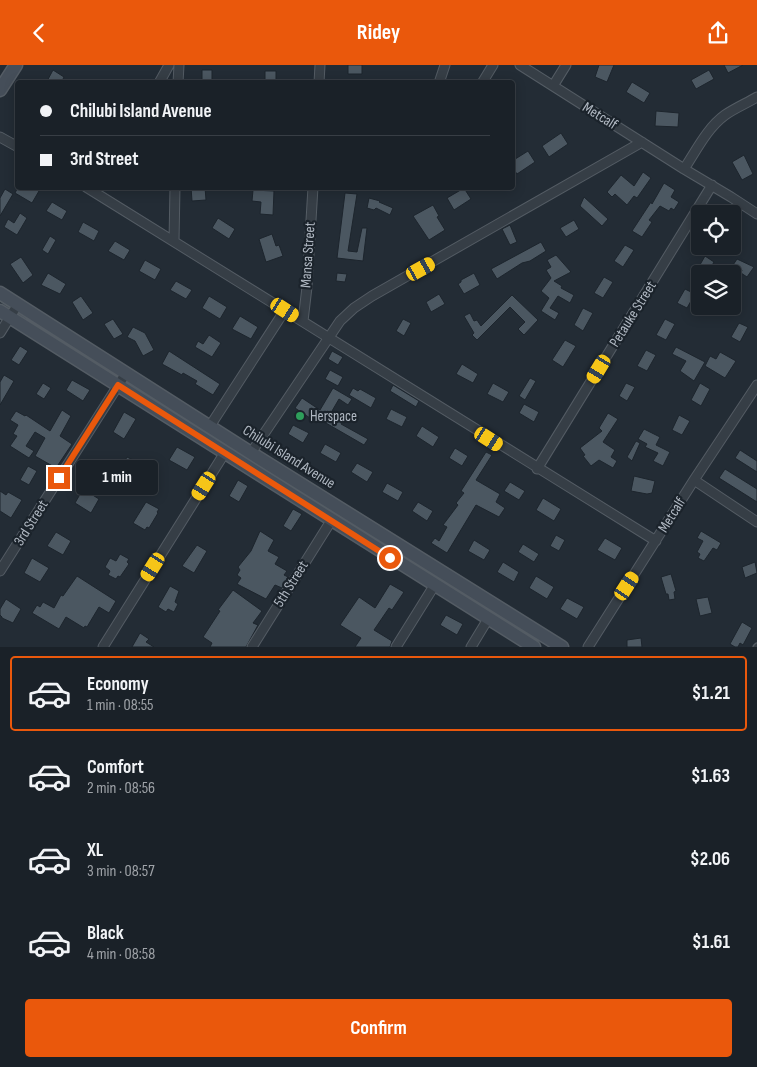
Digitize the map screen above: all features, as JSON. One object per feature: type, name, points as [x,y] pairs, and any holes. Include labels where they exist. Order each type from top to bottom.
[{"type":"street","points":[[0,90],[16,65]]},
{"type":"street","points":[[161,80],[169,65]]},
{"type":"street","points":[[178,80],[179,65]]},
{"type":"street","points":[[319,80],[320,65]]},
{"type":"street","points":[[439,80],[445,65]]},
{"type":"street","points":[[484,80],[493,65]]},
{"type":"street","name":"Metcalf","points":[[520,65],[757,215]]},
{"type":"street","points":[[553,86],[566,65]]},
{"type":"street","points":[[684,169],[710,130],[718,122],[726,115],[757,97]]},
{"type":"street","points":[[0,137],[15,145]]},
{"type":"street","points":[[251,453],[340,321],[354,307],[642,143]]},
{"type":"street","name":"Petauke Street","points":[[537,469],[712,185]]},
{"type":"street","points":[[174,241],[175,190]]},
{"type":"street","name":"Mansa Street","points":[[303,321],[307,287],[312,190]]},
{"type":"street","points":[[101,191],[174,241],[329,339],[656,541]]},
{"type":"street","name":"Chilubi Island Avenue","points":[[0,293],[251,453],[562,647]]},
{"type":"street","points":[[0,333],[5,314],[18,304]]},
{"type":"street","points":[[210,427],[285,310]]},
{"type":"street","points":[[5,314],[224,454],[534,647]]},
{"type":"street","name":"3rd Street","points":[[0,571],[126,373]]},
{"type":"street","name":"Metcalf","points":[[588,647],[757,385]]},
{"type":"street","points":[[103,647],[224,454]]},
{"type":"street","points":[[694,480],[757,522]]},
{"type":"street","name":"5th Street","points":[[252,647],[331,521]]},
{"type":"street","points":[[396,647],[434,586]]},
{"type":"street","points":[[471,647],[488,619]]},
{"type":"building","points":[[348,65],[362,65],[362,74],[348,74]]},
{"type":"building","points":[[599,65],[614,65],[607,82],[595,77]]},
{"type":"building","points":[[724,65],[743,65],[728,73]]},
{"type":"building","points":[[53,70],[64,77],[62,80],[48,80]]},
{"type":"building","points":[[202,70],[212,70],[212,80],[202,80]]},
{"type":"building","points":[[709,70],[714,79],[696,89],[691,80]]},
{"type":"building","points":[[265,71],[276,71],[276,80],[265,80]]},
{"type":"building","points":[[632,82],[650,93],[644,103],[626,92]]},
{"type":"building","points":[[656,111],[679,113],[678,127],[655,126]]},
{"type":"building","points":[[561,133],[568,144],[549,157],[542,146]]},
{"type":"building","points":[[528,151],[535,162],[517,174],[515,171],[515,159]]},
{"type":"building","points":[[744,155],[753,174],[742,180],[732,162]]},
{"type":"building","points":[[643,172],[651,178],[637,198],[634,196],[627,205],[615,194],[612,197],[607,192],[621,175],[634,186]]},
{"type":"building","points":[[664,183],[675,190],[671,197],[679,202],[674,210],[671,208],[669,211],[660,206],[649,220],[652,222],[642,237],[632,231],[651,202],[652,204]]},
{"type":"building","points":[[5,189],[13,194],[0,216],[0,198]]},
{"type":"building","points":[[16,190],[39,191],[32,203],[15,193]]},
{"type":"building","points":[[191,190],[205,190],[206,200],[192,201]]},
{"type":"building","points":[[253,190],[274,191],[273,215],[260,214],[261,202],[252,201]]},
{"type":"building","points":[[461,190],[465,190],[471,199],[454,210],[447,198]]},
{"type":"building","points":[[345,193],[357,194],[348,251],[357,252],[362,228],[367,228],[363,261],[337,258]]},
{"type":"building","points":[[584,197],[608,219],[602,226],[580,206]]},
{"type":"building","points":[[369,198],[393,208],[390,215],[376,208],[374,210],[367,208]]},
{"type":"building","points":[[52,202],[67,211],[62,220],[46,211]]},
{"type":"building","points":[[433,205],[439,216],[437,217],[445,230],[429,240],[413,216]]},
{"type":"building","points":[[20,213],[27,218],[17,235],[4,227],[8,219],[14,223]]},
{"type":"building","points":[[218,218],[235,229],[229,239],[212,228]]},
{"type":"building","points":[[574,220],[579,229],[566,237],[560,228]]},
{"type":"building","points":[[83,222],[99,231],[94,241],[78,232]]},
{"type":"building","points":[[510,225],[517,242],[510,245],[502,229]]},
{"type":"building","points":[[272,234],[276,246],[279,245],[283,256],[266,262],[259,239]]},
{"type":"building","points":[[50,236],[56,240],[48,254],[42,250]]},
{"type":"building","points":[[115,241],[130,250],[124,260],[108,251]]},
{"type":"building","points":[[541,242],[546,251],[497,279],[491,269]]},
{"type":"building","points":[[625,245],[634,250],[623,267],[614,261]]},
{"type":"building","points":[[556,255],[571,272],[554,281],[562,286],[561,288],[574,295],[570,303],[558,296],[550,308],[559,313],[555,320],[541,311],[549,298],[541,291],[551,278],[546,270],[551,267],[547,260]]},
{"type":"building","points":[[705,256],[714,262],[712,265],[700,265]]},
{"type":"building","points":[[21,257],[33,275],[23,283],[10,264]]},
{"type":"building","points":[[737,259],[754,267],[747,277],[741,273],[741,265],[733,265]]},
{"type":"building","points":[[145,260],[161,269],[155,280],[139,271]]},
{"type":"building","points":[[48,273],[66,284],[60,294],[41,285]]},
{"type":"building","points":[[337,273],[347,274],[345,282],[336,281]]},
{"type":"building","points":[[474,273],[480,285],[464,294],[458,284],[461,280]]},
{"type":"building","points":[[604,277],[613,282],[603,298],[594,293]]},
{"type":"building","points":[[176,281],[192,290],[186,299],[170,290]]},
{"type":"building","points":[[685,289],[691,292],[691,301],[687,308],[677,303]]},
{"type":"building","points":[[439,294],[445,304],[431,312],[426,302]]},
{"type":"building","points":[[512,295],[538,320],[524,335],[518,329],[525,322],[510,307],[477,340],[472,335],[474,333],[464,316],[470,313],[474,321],[477,320],[481,326]]},
{"type":"building","points":[[81,296],[93,313],[83,320],[72,302]]},
{"type":"building","points":[[209,296],[227,307],[220,319],[202,308]]},
{"type":"building","points":[[583,308],[593,313],[583,331],[574,325]]},
{"type":"building","points":[[240,316],[258,327],[251,339],[232,329]]},
{"type":"building","points":[[113,319],[123,334],[114,339],[104,324]]},
{"type":"building","points":[[403,319],[411,323],[404,336],[396,331]]},
{"type":"building","points":[[665,319],[675,324],[666,340],[656,335]]},
{"type":"building","points":[[739,323],[748,327],[740,342],[731,337]]},
{"type":"building","points":[[133,327],[145,333],[154,350],[143,356],[135,341],[127,337]]},
{"type":"building","points":[[209,335],[221,343],[212,357],[195,347],[198,341],[203,344]]},
{"type":"building","points":[[565,340],[576,346],[563,367],[552,360]]},
{"type":"building","points":[[20,346],[28,351],[19,365],[11,360]]},
{"type":"building","points":[[676,347],[705,362],[694,381],[680,371],[686,361],[672,354]]},
{"type":"building","points":[[646,350],[656,355],[647,371],[637,366]]},
{"type":"building","points":[[169,351],[220,384],[213,395],[195,384],[197,381],[162,364]]},
{"type":"building","points":[[332,351],[343,357],[338,365],[328,359]]},
{"type":"building","points":[[720,352],[736,361],[725,378],[705,366],[710,356],[716,359]]},
{"type":"building","points":[[462,364],[478,374],[473,383],[456,374]]},
{"type":"building","points":[[330,370],[343,377],[338,386],[325,379]]},
{"type":"building","points":[[4,375],[14,381],[0,405],[0,382]]},
{"type":"building","points":[[530,378],[536,381],[525,400],[519,396]]},
{"type":"building","points":[[72,380],[90,390],[83,401],[66,390]]},
{"type":"building","points":[[43,383],[51,388],[44,399],[36,394]]},
{"type":"building","points":[[493,383],[509,392],[503,402],[487,394]]},
{"type":"building","points":[[626,383],[635,387],[627,401],[619,396]]},
{"type":"building","points":[[700,383],[710,389],[701,406],[691,400]]},
{"type":"building","points":[[393,385],[419,401],[416,407],[390,391]]},
{"type":"building","points":[[333,388],[352,399],[348,405],[339,399],[332,411],[344,418],[341,424],[368,439],[364,445],[312,415],[310,418],[295,408],[302,398],[320,410]]},
{"type":"building","points":[[353,388],[358,391],[360,389],[376,398],[371,408],[349,395]]},
{"type":"building","points":[[524,404],[539,412],[534,422],[519,413]]},
{"type":"building","points":[[391,409],[407,417],[402,427],[386,419]]},
{"type":"building","points":[[62,410],[71,416],[60,436],[72,444],[56,468],[35,456],[45,438],[35,432],[26,446],[34,451],[29,458],[10,446],[17,436],[13,434],[18,425],[10,420],[16,411],[26,415],[50,431]]},
{"type":"building","points":[[124,412],[136,419],[124,439],[113,432]]},
{"type":"building","points":[[608,413],[618,419],[603,442],[615,450],[611,457],[617,461],[613,468],[599,460],[591,466],[583,456],[585,455],[580,448],[602,431],[599,428]]},
{"type":"building","points":[[679,415],[690,421],[682,435],[672,430]]},
{"type":"building","points":[[293,425],[309,433],[303,443],[288,434]]},
{"type":"building","points":[[422,426],[439,437],[433,447],[416,436]]},
{"type":"building","points":[[644,429],[660,437],[656,445],[670,452],[663,466],[653,461],[658,453],[645,447],[647,444],[638,439]]},
{"type":"building","points":[[636,441],[640,443],[632,461],[627,457]]},
{"type":"building","points":[[325,444],[341,453],[336,462],[320,453]]},
{"type":"building","points":[[177,447],[195,457],[187,470],[169,460]]},
{"type":"building","points":[[455,448],[468,456],[462,466],[449,458]]},
{"type":"building","points":[[740,450],[757,461],[757,472],[735,458]]},
{"type":"building","points":[[486,452],[492,455],[476,480],[500,494],[496,502],[505,508],[499,517],[476,505],[447,553],[431,543],[435,538],[439,541],[447,527],[443,525],[458,505],[456,503],[464,493],[461,491]]},
{"type":"building","points":[[127,457],[151,469],[144,481],[132,473],[129,478],[119,472]]},
{"type":"building","points":[[357,463],[373,472],[367,482],[351,472]]},
{"type":"building","points":[[28,466],[37,471],[29,485],[20,480]]},
{"type":"building","points":[[725,469],[757,489],[757,502],[719,478]]},
{"type":"building","points":[[634,476],[655,481],[652,493],[631,491]]},
{"type":"building","points":[[238,480],[248,486],[239,502],[229,496]]},
{"type":"building","points":[[510,482],[525,491],[519,500],[504,491]]},
{"type":"building","points":[[387,483],[403,492],[398,501],[382,492]]},
{"type":"building","points":[[83,489],[99,499],[91,513],[75,503]]},
{"type":"building","points":[[0,491],[6,495],[8,492],[22,500],[11,518],[0,511]]},
{"type":"building","points":[[543,498],[561,509],[554,521],[536,510]]},
{"type":"building","points":[[146,502],[159,509],[149,528],[147,527],[145,530],[133,523]]},
{"type":"building","points":[[418,502],[433,511],[427,521],[412,511]]},
{"type":"building","points":[[293,509],[302,514],[291,531],[283,526]]},
{"type":"building","points":[[260,531],[274,540],[268,551],[279,557],[275,564],[287,571],[284,575],[288,577],[282,588],[275,585],[266,599],[237,584],[241,578],[237,575],[240,570],[238,567],[251,551]]},
{"type":"building","points":[[701,531],[721,543],[717,550],[713,548],[704,561],[698,558],[700,554],[697,552],[703,541],[697,538]]},
{"type":"building","points":[[56,532],[71,541],[63,555],[47,546]]},
{"type":"building","points":[[556,535],[565,540],[559,551],[550,546]]},
{"type":"building","points":[[605,538],[622,548],[615,560],[597,550]]},
{"type":"building","points":[[474,540],[490,550],[484,560],[468,551]]},
{"type":"building","points":[[523,544],[539,554],[534,562],[518,552]]},
{"type":"building","points":[[197,545],[207,551],[194,573],[182,566]]},
{"type":"building","points":[[120,554],[129,559],[127,562],[129,564],[120,577],[118,576],[116,579],[108,575],[110,571],[105,567],[110,558],[116,561]]},
{"type":"building","points":[[32,558],[49,568],[40,582],[24,573]]},
{"type":"building","points":[[503,562],[519,572],[514,582],[497,572]]},
{"type":"building","points":[[755,562],[757,573],[745,578],[742,567]]},
{"type":"building","points":[[671,574],[676,591],[674,592],[675,599],[669,600],[661,577]]},
{"type":"building","points":[[77,576],[116,601],[109,613],[99,607],[87,627],[85,626],[84,628],[66,617],[59,629],[32,613],[37,605],[40,607],[43,602],[54,608],[61,595],[63,596]]},
{"type":"building","points":[[536,576],[554,587],[547,599],[529,588]]},
{"type":"building","points":[[390,584],[404,592],[392,610],[389,608],[374,630],[392,641],[390,647],[355,647],[361,638],[340,625],[359,597],[375,608]]},
{"type":"building","points":[[170,586],[179,591],[175,602],[178,604],[174,612],[168,609],[166,612],[158,607]]},
{"type":"building","points":[[233,590],[262,611],[253,623],[258,625],[246,647],[210,647],[212,643],[203,637],[220,611],[218,610]]},
{"type":"building","points":[[708,597],[712,613],[700,616],[696,599]]},
{"type":"building","points":[[567,598],[584,607],[577,619],[560,609]]},
{"type":"building","points":[[6,599],[21,609],[13,623],[2,618],[0,615],[0,609]]},
{"type":"building","points":[[446,615],[463,624],[457,635],[440,625]]},
{"type":"building","points":[[742,622],[752,628],[743,645],[740,643],[738,647],[735,647],[730,644]]},
{"type":"building","points":[[140,633],[149,639],[146,642],[154,647],[132,647]]},
{"type":"building","points":[[641,638],[642,647],[627,647],[627,640]]},
{"type":"place","name":"Herspace","points":[[300,416]]},
{"type":"route","points":[[59,478],[118,385],[390,558]]}]
